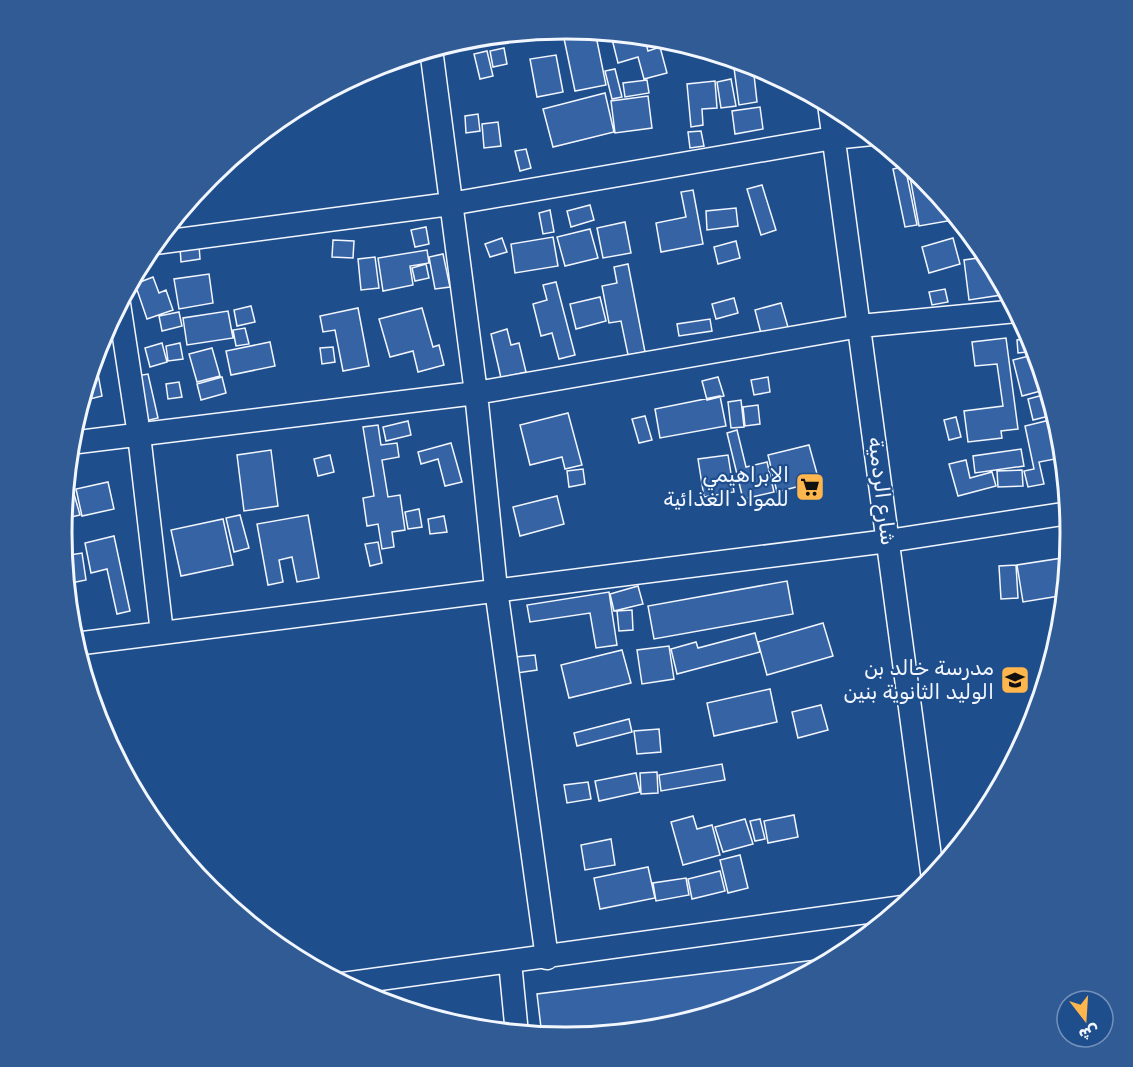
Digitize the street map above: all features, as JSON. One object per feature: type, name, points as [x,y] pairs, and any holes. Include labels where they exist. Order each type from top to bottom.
[{"type":"street","points":[[432,58],[476,393],[496,589],[547,958]]},
{"type":"street","name":"شارع الردمية","points":[[830,115],[931,867]]},
{"type":"street","points":[[167,241],[450,204],[860,135]]},
{"type":"street","points":[[81,442],[476,393],[860,326],[1008,312]]},
{"type":"street","points":[[121,319],[139,435],[162,633]]},
{"type":"street","points":[[85,643],[888,541],[1060,514]]},
{"type":"street","points":[[359,982],[547,958],[888,909]]},
{"type":"street","points":[[510,962],[516,1025]]},
{"type":"building","points":[[564,39],[597,40],[606,85],[575,91]]},
{"type":"building","points":[[613,41],[647,46],[648,51],[660,49],[667,73],[644,79],[638,57],[618,63]]},
{"type":"building","points":[[504,48],[507,64],[493,67],[490,51]]},
{"type":"building","points":[[487,51],[493,76],[480,79],[474,54]]},
{"type":"building","points":[[556,55],[563,92],[537,97],[530,59]]},
{"type":"building","points":[[615,69],[622,97],[612,99],[605,71]]},
{"type":"building","points":[[734,69],[754,76],[757,102],[739,105]]},
{"type":"building","points":[[731,79],[736,106],[721,108],[717,82]]},
{"type":"building","points":[[647,80],[649,93],[625,97],[623,83]]},
{"type":"building","points":[[715,81],[717,108],[702,109],[703,125],[691,127],[687,84]]},
{"type":"building","points":[[605,93],[614,132],[553,147],[543,109]]},
{"type":"building","points":[[648,96],[652,128],[615,133],[611,101]]},
{"type":"building","points":[[760,107],[763,129],[735,134],[732,111]]},
{"type":"building","points":[[478,114],[480,131],[466,133],[465,116]]},
{"type":"building","points":[[498,122],[501,146],[484,148],[482,124]]},
{"type":"building","points":[[701,131],[704,146],[690,148],[688,132]]},
{"type":"building","points":[[526,149],[531,168],[520,171],[515,151]]},
{"type":"building","points":[[899,168],[907,175],[917,225],[905,227],[893,169]]},
{"type":"building","points":[[910,179],[949,221],[919,226]]},
{"type":"building","points":[[762,185],[776,230],[761,235],[747,189]]},
{"type":"building","points":[[693,190],[703,244],[661,252],[656,223],[686,217],[681,192]]},
{"type":"building","points":[[590,205],[594,220],[571,227],[567,211]]},
{"type":"building","points":[[736,208],[738,226],[707,230],[706,211]]},
{"type":"building","points":[[550,210],[554,232],[543,234],[539,213]]},
{"type":"building","points":[[625,222],[631,253],[603,258],[597,228]]},
{"type":"building","points":[[426,227],[429,244],[415,247],[411,230]]},
{"type":"building","points":[[590,229],[598,258],[565,266],[557,237]]},
{"type":"building","points":[[553,237],[558,266],[515,273],[511,244]]},
{"type":"building","points":[[502,238],[507,252],[490,257],[485,244]]},
{"type":"building","points":[[953,238],[960,264],[929,273],[922,247]]},
{"type":"building","points":[[333,240],[354,241],[353,258],[332,257]]},
{"type":"building","points":[[736,241],[740,258],[718,264],[714,247]]},
{"type":"building","points":[[199,245],[200,259],[181,262],[180,247]]},
{"type":"building","points":[[427,250],[429,263],[410,266],[413,285],[383,291],[378,258]]},
{"type":"building","points":[[443,254],[450,287],[435,289],[429,257]]},
{"type":"building","points":[[375,257],[379,288],[361,290],[358,259]]},
{"type":"building","points":[[977,258],[1000,295],[969,300],[964,260]]},
{"type":"building","points":[[426,264],[429,278],[415,281],[412,268]]},
{"type":"building","points":[[628,264],[645,352],[628,355],[621,321],[609,323],[602,286],[617,283],[614,267]]},
{"type":"building","points":[[209,274],[213,303],[179,309],[174,279]]},
{"type":"building","points":[[153,277],[159,293],[166,290],[173,310],[147,319],[137,289],[141,282]]},
{"type":"building","points":[[556,282],[575,355],[559,359],[552,333],[541,336],[533,304],[547,300],[543,285]]},
{"type":"building","points":[[945,289],[948,302],[932,305],[929,292]]},
{"type":"building","points":[[600,297],[606,321],[576,329],[570,304]]},
{"type":"building","points":[[734,298],[738,313],[716,319],[712,304]]},
{"type":"building","points":[[781,303],[790,334],[763,341],[755,310]]},
{"type":"building","points":[[251,306],[255,322],[237,326],[234,310]]},
{"type":"building","points":[[358,308],[369,366],[343,371],[335,330],[323,332],[320,316]]},
{"type":"building","points":[[422,308],[433,347],[439,345],[444,365],[418,372],[413,351],[390,357],[379,319]]},
{"type":"building","points":[[228,311],[233,338],[187,345],[183,318]]},
{"type":"building","points":[[179,312],[182,326],[162,331],[159,316]]},
{"type":"building","points":[[710,319],[712,331],[679,336],[677,324]]},
{"type":"building","points":[[245,328],[249,344],[236,346],[233,330]]},
{"type":"building","points":[[507,329],[511,345],[519,343],[526,372],[501,378],[491,334]]},
{"type":"building","points":[[1006,338],[1018,429],[1001,431],[1002,438],[968,442],[964,411],[1003,406],[997,364],[975,366],[972,342]]},
{"type":"building","points":[[1021,339],[1026,352],[1018,353],[1017,340]]},
{"type":"building","points":[[270,342],[275,366],[231,375],[226,351]]},
{"type":"building","points":[[162,343],[167,362],[150,367],[145,348]]},
{"type":"building","points":[[180,343],[183,359],[168,361],[166,346]]},
{"type":"building","points":[[333,347],[335,362],[322,364],[320,348]]},
{"type":"building","points":[[212,348],[220,376],[197,382],[189,354]]},
{"type":"building","points":[[1028,356],[1040,391],[1022,396],[1013,360]]},
{"type":"building","points":[[148,374],[158,418],[145,421],[136,376]]},
{"type":"building","points":[[98,375],[102,396],[91,399]]},
{"type":"building","points":[[222,377],[226,393],[201,400],[197,384]]},
{"type":"building","points":[[718,377],[724,396],[707,400],[702,381]]},
{"type":"building","points":[[768,377],[770,392],[754,395],[751,380]]},
{"type":"building","points":[[179,382],[182,397],[168,399],[166,384]]},
{"type":"building","points":[[720,396],[726,426],[660,438],[655,409]]},
{"type":"building","points":[[1041,396],[1046,417],[1033,420],[1028,399]]},
{"type":"building","points":[[741,400],[744,427],[731,428],[728,402]]},
{"type":"building","points":[[758,405],[760,424],[745,426],[743,407]]},
{"type":"building","points":[[568,413],[582,465],[565,469],[562,457],[530,465],[520,425]]},
{"type":"building","points":[[645,416],[652,440],[639,443],[632,419]]},
{"type":"building","points":[[956,417],[961,437],[949,440],[944,420]]},
{"type":"building","points":[[408,421],[411,435],[386,441],[383,427]]},
{"type":"building","points":[[1047,421],[1055,459],[1039,462],[1044,484],[1028,487],[1024,471],[1034,469],[1025,426]]},
{"type":"building","points":[[378,425],[381,445],[397,443],[399,457],[382,460],[388,497],[400,495],[405,530],[392,532],[394,547],[382,549],[378,524],[367,526],[363,498],[374,496],[363,427]]},
{"type":"building","points":[[737,430],[746,467],[767,462],[774,492],[743,499],[727,433]]},
{"type":"building","points":[[451,443],[462,482],[445,486],[438,459],[421,464],[418,452]]},
{"type":"building","points":[[809,445],[819,481],[777,492],[768,455]]},
{"type":"building","points":[[1021,449],[1024,466],[975,473],[973,456]]},
{"type":"building","points":[[271,450],[278,506],[244,511],[237,455]]},
{"type":"building","points":[[330,455],[334,472],[318,476],[314,459]]},
{"type":"building","points":[[728,455],[734,492],[704,497],[698,459]]},
{"type":"building","points":[[966,460],[970,478],[992,472],[996,486],[958,496],[949,464]]},
{"type":"building","points":[[583,469],[585,484],[569,487],[567,471]]},
{"type":"building","points":[[1022,470],[1023,486],[998,487],[997,471]]},
{"type":"building","points":[[108,482],[114,509],[82,516],[76,489]]},
{"type":"building","points":[[74,493],[80,515],[73,517]]},
{"type":"building","points":[[557,496],[564,524],[520,536],[513,507]]},
{"type":"building","points":[[419,509],[422,527],[408,529],[405,512]]},
{"type":"building","points":[[240,515],[249,548],[234,552],[226,518]]},
{"type":"building","points":[[308,515],[319,578],[297,582],[292,557],[279,560],[283,582],[268,585],[257,524]]},
{"type":"building","points":[[444,516],[447,532],[430,534],[428,519]]},
{"type":"building","points":[[223,519],[233,565],[181,576],[171,530]]},
{"type":"building","points":[[114,536],[130,611],[117,614],[107,569],[91,573],[85,543]]},
{"type":"building","points":[[378,542],[382,563],[370,566],[365,544]]},
{"type":"building","points":[[82,553],[86,580],[75,582],[73,555]]},
{"type":"building","points":[[1060,558],[1057,596],[1023,602],[1017,565]]},
{"type":"building","points":[[1016,565],[1018,598],[1001,599],[999,566]]},
{"type":"building","points":[[787,581],[793,614],[654,639],[648,606]]},
{"type":"building","points":[[638,586],[643,604],[614,611],[610,594]]},
{"type":"building","points":[[609,592],[617,645],[596,648],[590,613],[530,622],[527,605]]},
{"type":"building","points":[[632,610],[633,630],[619,631],[617,611]]},
{"type":"building","points":[[823,623],[833,656],[767,675],[758,642]]},
{"type":"building","points":[[755,633],[760,652],[677,674],[671,649],[696,642],[698,648]]},
{"type":"building","points":[[669,646],[674,679],[642,684],[637,650]]},
{"type":"building","points":[[622,650],[631,683],[569,698],[561,665]]},
{"type":"building","points":[[535,655],[537,670],[517,673],[515,657]]},
{"type":"building","points":[[770,689],[777,722],[714,736],[707,703]]},
{"type":"building","points":[[821,705],[828,730],[798,738],[792,712]]},
{"type":"building","points":[[629,719],[632,732],[577,746],[574,733]]},
{"type":"building","points":[[659,729],[661,752],[637,754],[634,731]]},
{"type":"building","points":[[722,764],[725,780],[661,791],[659,775]]},
{"type":"building","points":[[657,772],[658,793],[641,794],[640,773]]},
{"type":"building","points":[[636,773],[640,792],[599,801],[595,781]]},
{"type":"building","points":[[588,782],[591,799],[567,803],[564,785]]},
{"type":"building","points":[[794,815],[798,837],[768,843],[764,821]]},
{"type":"building","points":[[693,816],[697,829],[712,825],[720,855],[683,865],[671,822]]},
{"type":"building","points":[[745,819],[753,844],[723,852],[715,827]]},
{"type":"building","points":[[760,819],[765,839],[755,841],[750,821]]},
{"type":"building","points":[[611,839],[615,865],[585,870],[581,845]]},
{"type":"building","points":[[740,855],[748,888],[728,893],[720,860]]},
{"type":"building","points":[[648,867],[655,898],[600,909],[594,878]]},
{"type":"building","points":[[720,871],[725,891],[692,899],[688,879]]},
{"type":"building","points":[[686,878],[689,895],[656,901],[653,883]]},
{"type":"building","points":[[818,960],[785,977],[725,1002],[631,1024],[599,1027],[541,1027],[537,994]]},
{"type":"place","name":"الابراهيمي للمواد الغذائية","points":[[810,487]]},
{"type":"place","name":"مدرسة خالد بن الوليد الثانوية بنين","points":[[1015,680]]}]
